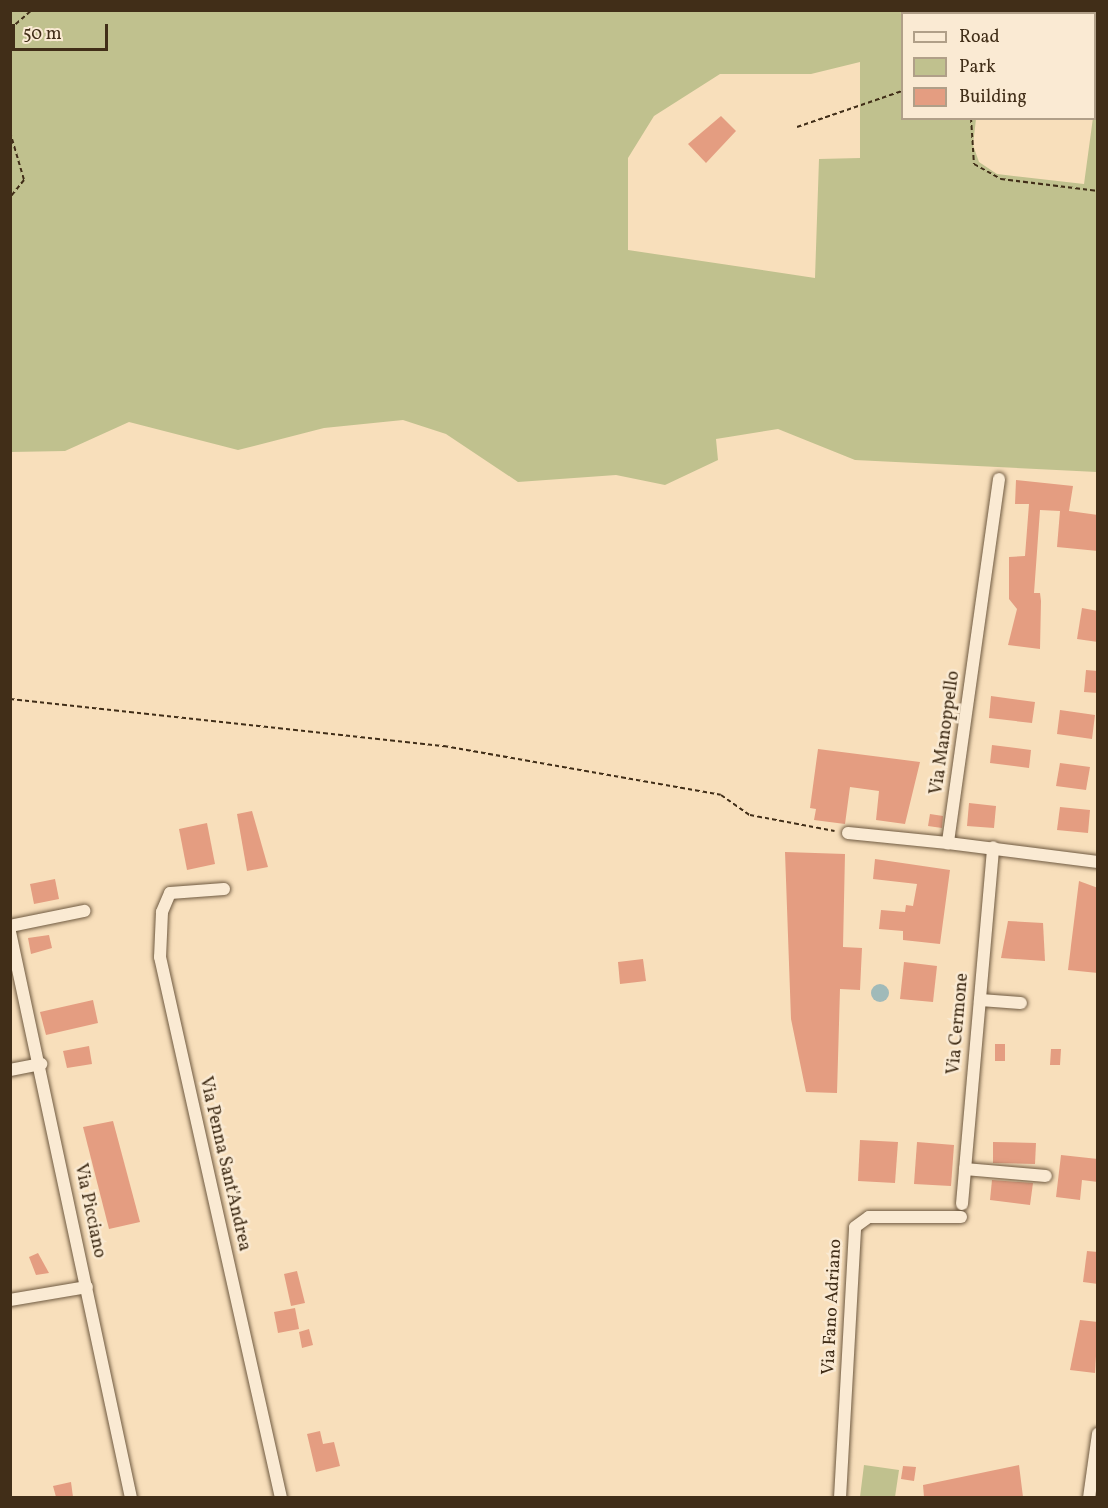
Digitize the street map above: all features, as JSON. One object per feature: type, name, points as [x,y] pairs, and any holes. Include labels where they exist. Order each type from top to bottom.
[{"type":"street","name":"Via Manoppello","points":[[948,843],[999,479]]},
{"type":"street","points":[[848,833],[1097,859]]},
{"type":"street","name":"Via Cermone","points":[[962,1204],[993,848]]},
{"type":"street","name":"Via Penna Sant'Andrea","points":[[224,889],[170,893],[162,912],[160,957],[281,1497]]},
{"type":"street","points":[[10,926],[84,911]]},
{"type":"street","name":"Via Picciano","points":[[10,933],[41,1064],[131,1497]]},
{"type":"street","points":[[980,1000],[1021,1004]]},
{"type":"street","points":[[10,1070],[41,1064]]},
{"type":"street","points":[[965,1169],[1046,1176]]},
{"type":"street","name":"Via Fano Adriano","points":[[840,1497],[855,1227],[869,1217],[961,1218]]},
{"type":"street","points":[[10,1300],[87,1287]]},
{"type":"street","points":[[1089,1497],[1098,1434]]},
{"type":"path","points":[[10,29],[32,10]]},
{"type":"path","points":[[797,127],[901,92]]},
{"type":"path","points":[[971,120],[974,164],[1001,180],[1098,191]]},
{"type":"path","points":[[10,132],[24,180],[10,197]]},
{"type":"path","points":[[10,699],[444,746],[721,795],[750,815],[848,833]]},
{"type":"green space","points":[[10,11],[991,11],[901,12],[901,120],[976,120],[973,145],[979,162],[997,174],[1084,184],[1093,120],[1096,120],[1097,88],[1097,472],[855,460],[778,429],[716,439],[718,460],[665,485],[616,475],[518,482],[446,434],[403,420],[324,428],[238,450],[129,422],[65,451],[11,452]],"holes":[[[860,62],[860,158],[819,159],[815,278],[628,250],[628,158],[654,116],[720,74],[811,74]]]},
{"type":"green space","points":[[864,1465],[899,1470],[895,1497],[860,1497]]},
{"type":"water","points":[[876,984],[884,984],[889,989],[887,1000],[876,1002],[871,997],[871,989]]},
{"type":"building","points":[[721,116],[736,131],[706,163],[688,144]]},
{"type":"building","points":[[1016,480],[1073,486],[1069,511],[1098,515],[1098,551],[1057,547],[1060,511],[1040,510],[1034,593],[1040,593],[1041,601],[1040,649],[1008,645],[1017,609],[1009,599],[1009,557],[1025,556],[1029,504],[1015,504]]},
{"type":"building","points":[[1082,608],[1098,611],[1098,642],[1077,639]]},
{"type":"building","points":[[1086,670],[1098,671],[1098,693],[1084,692]]},
{"type":"building","points":[[991,696],[1035,702],[1032,723],[989,718]]},
{"type":"building","points":[[1060,710],[1095,715],[1092,739],[1057,734]]},
{"type":"building","points":[[992,745],[1031,750],[1029,768],[990,763]]},
{"type":"building","points":[[818,749],[920,762],[905,824],[876,820],[879,791],[850,787],[845,824],[814,820],[816,809],[810,808]]},
{"type":"building","points":[[1060,763],[1090,767],[1086,790],[1056,786]]},
{"type":"building","points":[[969,803],[996,806],[994,828],[967,826]]},
{"type":"building","points":[[1060,807],[1090,810],[1088,833],[1057,830]]},
{"type":"building","points":[[252,811],[268,867],[247,871],[237,814]]},
{"type":"building","points":[[930,814],[943,816],[942,828],[928,826]]},
{"type":"building","points":[[207,823],[215,864],[187,870],[179,829]]},
{"type":"building","points":[[785,852],[845,854],[843,947],[862,948],[860,990],[840,989],[837,1093],[806,1092],[791,1019]]},
{"type":"building","points":[[875,859],[950,870],[940,944],[903,940],[903,931],[879,929],[881,910],[905,912],[906,905],[913,906],[917,884],[873,879]]},
{"type":"building","points":[[55,879],[59,899],[34,904],[30,884]]},
{"type":"building","points":[[1079,881],[1098,888],[1098,973],[1068,970]]},
{"type":"building","points":[[1008,921],[1043,923],[1045,961],[1001,958]]},
{"type":"building","points":[[49,935],[52,948],[31,954],[28,938]]},
{"type":"building","points":[[643,959],[646,981],[620,984],[618,962]]},
{"type":"building","points":[[904,962],[937,966],[933,1002],[900,999]]},
{"type":"building","points":[[93,1000],[98,1023],[46,1035],[40,1012]]},
{"type":"building","points":[[995,1044],[1005,1044],[1005,1061],[995,1061]]},
{"type":"building","points":[[89,1046],[92,1064],[67,1068],[63,1051]]},
{"type":"building","points":[[1051,1049],[1061,1049],[1060,1065],[1050,1065]]},
{"type":"building","points":[[113,1121],[140,1222],[109,1229],[83,1127]]},
{"type":"building","points":[[860,1140],[898,1142],[895,1183],[858,1181]]},
{"type":"building","points":[[917,1142],[954,1145],[951,1186],[914,1184]]},
{"type":"building","points":[[993,1142],[1036,1143],[1035,1164],[993,1163]]},
{"type":"building","points":[[1061,1155],[1098,1159],[1098,1182],[1082,1180],[1080,1200],[1056,1197]]},
{"type":"building","points":[[992,1180],[1033,1183],[1030,1205],[990,1200]]},
{"type":"building","points":[[1087,1251],[1098,1252],[1098,1284],[1083,1282]]},
{"type":"building","points":[[38,1253],[49,1273],[36,1275],[29,1257]]},
{"type":"building","points":[[297,1271],[305,1303],[291,1306],[284,1274]]},
{"type":"building","points":[[295,1308],[299,1329],[278,1333],[274,1312]]},
{"type":"building","points":[[1080,1320],[1098,1322],[1095,1373],[1070,1370]]},
{"type":"building","points":[[309,1329],[313,1345],[302,1348],[299,1332]]},
{"type":"building","points":[[320,1431],[323,1444],[334,1442],[340,1466],[316,1472],[307,1434]]},
{"type":"building","points":[[1019,1465],[1023,1497],[924,1497],[923,1485]]},
{"type":"building","points":[[903,1466],[916,1467],[914,1481],[901,1479]]},
{"type":"building","points":[[71,1482],[73,1497],[56,1497],[53,1486]]}]
